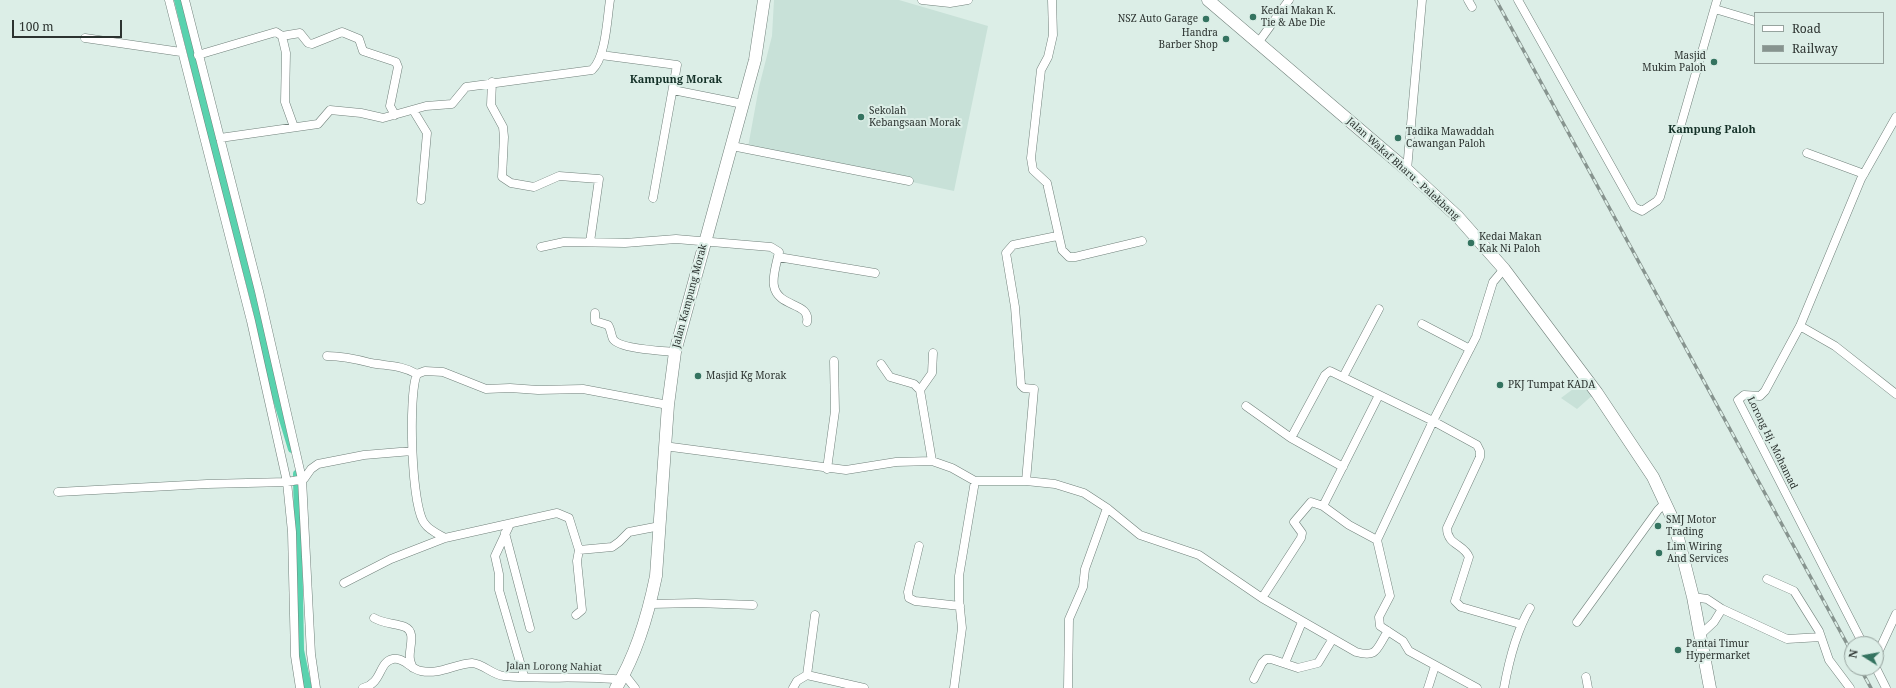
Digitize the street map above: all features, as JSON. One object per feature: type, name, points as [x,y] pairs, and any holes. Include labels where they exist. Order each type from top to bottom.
[{"type":"main road","name":"Jalan Kampung Morak","points":[[621,681],[651,604],[656,576],[664,446],[675,352],[760,38],[764,0]]},
{"type":"main road","name":"Jalan Wakaf Bharu - Palekbang","points":[[1208,0],[1407,170],[1458,217],[1504,269],[1597,393],[1610,414],[1639,454],[1666,502],[1680,543],[1693,597],[1710,688]]},
{"type":"street","points":[[169,0],[181,52],[251,321],[289,482],[292,532],[295,656],[300,688]]},
{"type":"street","points":[[185,0],[259,290],[301,480],[311,654],[316,688]]},
{"type":"street","points":[[220,138],[320,123],[327,112],[332,110],[361,113],[383,118],[426,106],[452,104],[465,87],[492,82],[587,72],[596,67],[601,55],[610,0]]},
{"type":"street","points":[[922,0],[950,3],[968,0]]},
{"type":"street","points":[[1052,0],[1053,35],[1048,57],[1041,70],[1031,158],[1033,170],[1047,183],[1062,250],[1069,257],[1142,241]]},
{"type":"street","points":[[1258,43],[1289,0]]},
{"type":"street","points":[[1407,170],[1422,0]]},
{"type":"street","points":[[1518,0],[1634,207],[1639,211],[1645,210],[1660,197],[1718,0]]},
{"type":"street","points":[[1715,9],[1754,21]]},
{"type":"street","points":[[198,55],[276,32],[282,36],[286,53],[285,102],[294,127]]},
{"type":"street","points":[[282,36],[300,33],[308,43],[312,44],[341,32],[359,39],[362,51],[396,62],[398,67],[390,105],[395,115]]},
{"type":"street","points":[[85,38],[181,52]]},
{"type":"street","points":[[601,55],[676,63],[673,90],[652,198]]},
{"type":"street","points":[[492,82],[491,105],[494,114],[503,127],[502,177],[506,181],[534,187],[559,176],[599,179],[590,242]]},
{"type":"street","points":[[673,90],[743,104]]},
{"type":"street","points":[[413,110],[427,133],[421,200]]},
{"type":"street","name":"Lorong Hj. Mohamad","points":[[1859,636],[1738,400],[1744,395],[1757,396],[1764,393],[1800,326],[1864,174],[1896,117]]},
{"type":"street","points":[[732,146],[909,181]]},
{"type":"street","points":[[1807,153],[1864,174]]},
{"type":"street","points":[[1026,481],[1034,390],[1024,388],[1022,385],[1015,307],[1006,253],[1013,246],[1058,236]]},
{"type":"street","points":[[541,247],[564,242],[625,243],[676,239],[771,247],[779,252],[774,286],[783,300],[805,311],[808,315],[807,322]]},
{"type":"street","points":[[778,257],[875,273]]},
{"type":"street","points":[[1477,688],[1408,650],[1403,641],[1378,623],[1390,596],[1377,540],[1433,421],[1476,337],[1493,282],[1504,269]]},
{"type":"street","points":[[1343,377],[1379,309]]},
{"type":"street","points":[[595,313],[595,321],[608,324],[614,340],[617,342],[635,348],[675,352]]},
{"type":"street","points":[[1422,324],[1470,349]]},
{"type":"street","points":[[1800,326],[1835,346],[1896,394]]},
{"type":"street","points":[[920,390],[932,373],[934,353]]},
{"type":"street","points":[[327,356],[343,356],[371,363],[404,367],[417,374],[425,372],[443,372],[486,389],[510,388],[538,390],[583,388],[668,405]]},
{"type":"street","points":[[827,469],[836,411],[834,361]]},
{"type":"street","points":[[881,364],[890,377],[914,384],[920,390],[932,461]]},
{"type":"street","points":[[1291,438],[1327,372],[1333,371],[1474,443],[1480,451],[1480,457],[1447,528],[1450,540],[1463,549],[1469,557],[1456,596],[1456,604],[1461,607],[1520,624]]},
{"type":"street","points":[[417,374],[414,385],[412,451],[420,515],[424,524],[445,538]]},
{"type":"street","points":[[1323,506],[1379,395]]},
{"type":"street","points":[[1246,406],[1291,438],[1343,467]]},
{"type":"street","points":[[664,446],[792,462],[827,469],[858,469],[896,462],[932,461],[952,468],[975,482],[1026,481],[1055,484],[1084,493],[1107,508],[1140,535],[1199,555],[1262,598],[1332,640],[1356,652],[1369,655],[1375,651],[1388,631]]},
{"type":"street","points":[[58,492],[202,484],[289,482],[301,480],[318,464],[364,455],[412,451]]},
{"type":"street","points":[[954,688],[962,628],[959,576],[975,482]]},
{"type":"street","points":[[1262,598],[1302,536],[1295,524],[1295,519],[1311,502],[1323,506],[1349,525],[1377,540]]},
{"type":"street","points":[[1577,622],[1658,510],[1666,502]]},
{"type":"street","points":[[1068,688],[1069,619],[1083,587],[1086,569],[1107,508]]},
{"type":"street","points":[[344,583],[391,559],[445,538],[562,514],[569,518],[579,550],[577,561],[582,610],[576,615]]},
{"type":"street","points":[[510,524],[495,555],[499,574],[498,589],[524,676]]},
{"type":"street","points":[[579,550],[612,546],[619,542],[629,532],[660,526]]},
{"type":"street","points":[[505,533],[530,628]]},
{"type":"street","points":[[919,546],[908,592],[909,598],[915,601],[960,606]]},
{"type":"street","points":[[1767,578],[1794,592],[1812,618],[1829,659],[1850,688]]},
{"type":"street","points":[[1693,597],[1707,599],[1722,609],[1787,638],[1821,637]]},
{"type":"street","points":[[651,604],[696,603],[753,605]]},
{"type":"street","points":[[1504,688],[1508,665],[1520,624],[1530,608]]},
{"type":"street","points":[[1700,634],[1710,626],[1722,609]]},
{"type":"street","points":[[1884,639],[1896,614]]},
{"type":"street","points":[[806,675],[815,615]]},
{"type":"street","points":[[374,618],[380,622],[404,626],[408,629],[411,640],[410,659],[414,669]]},
{"type":"street","points":[[1285,664],[1302,622]]},
{"type":"street","points":[[1254,679],[1262,663],[1266,659],[1298,668],[1318,663],[1332,640]]},
{"type":"street","name":"Jalan Lorong Nahiat","points":[[363,688],[376,682],[384,666],[392,659],[401,659],[414,669],[434,672],[460,664],[472,663],[479,664],[502,676],[597,677],[621,681]]},
{"type":"street","points":[[1428,688],[1435,666]]},
{"type":"street","points":[[793,688],[797,681],[806,675],[864,688]]},
{"type":"street","points":[[1880,676],[1886,688]]},
{"type":"street","points":[[1586,677],[1588,688]]},
{"type":"street","points":[[621,681],[635,688]]},
{"type":"shaded area","name":"Sekolah Kebangsaan Morak","points":[[774,0],[899,0],[988,26],[954,191],[748,147],[759,87],[772,36]]},
{"type":"shaded area","points":[[1585,380],[1595,393],[1577,409],[1561,398]]},
{"type":"waterway","points":[[178,0],[256,307],[275,393],[292,449]]},
{"type":"waterway","points":[[297,474],[300,650],[308,688]]},
{"type":"railway","points":[[1496,0],[1844,638]]},
{"type":"railway","points":[[1864,676],[1871,688]]},
{"type":"place","name":"Kedai Makan K. Tie & Abe Die","points":[[1253,17]]},
{"type":"place","name":"NSZ Auto Garage","points":[[1206,19]]},
{"type":"place","name":"Handra Barber Shop","points":[[1226,39]]},
{"type":"place","name":"Masjid Mukim Paloh","points":[[1714,62]]},
{"type":"place","name":"Sekolah Kebangsaan Morak","points":[[861,117]]},
{"type":"place","name":"Tadika Mawaddah Cawangan Paloh","points":[[1398,138]]},
{"type":"place","name":"Kedai Makan Kak Ni Paloh","points":[[1471,243]]},
{"type":"place","name":"Masjid Kg Morak","points":[[698,376]]},
{"type":"place","name":"PKJ Tumpat KADA","points":[[1500,385]]},
{"type":"place","name":"SMJ Motor Trading","points":[[1658,526]]},
{"type":"place","name":"Lim Wiring And Services","points":[[1659,553]]},
{"type":"place","name":"Pantai Timur Hypermarket","points":[[1678,650]]},
{"type":"district","name":"Kampung Morak","points":[[676,80]]},
{"type":"district","name":"Kampung Paloh","points":[[1712,130]]}]
